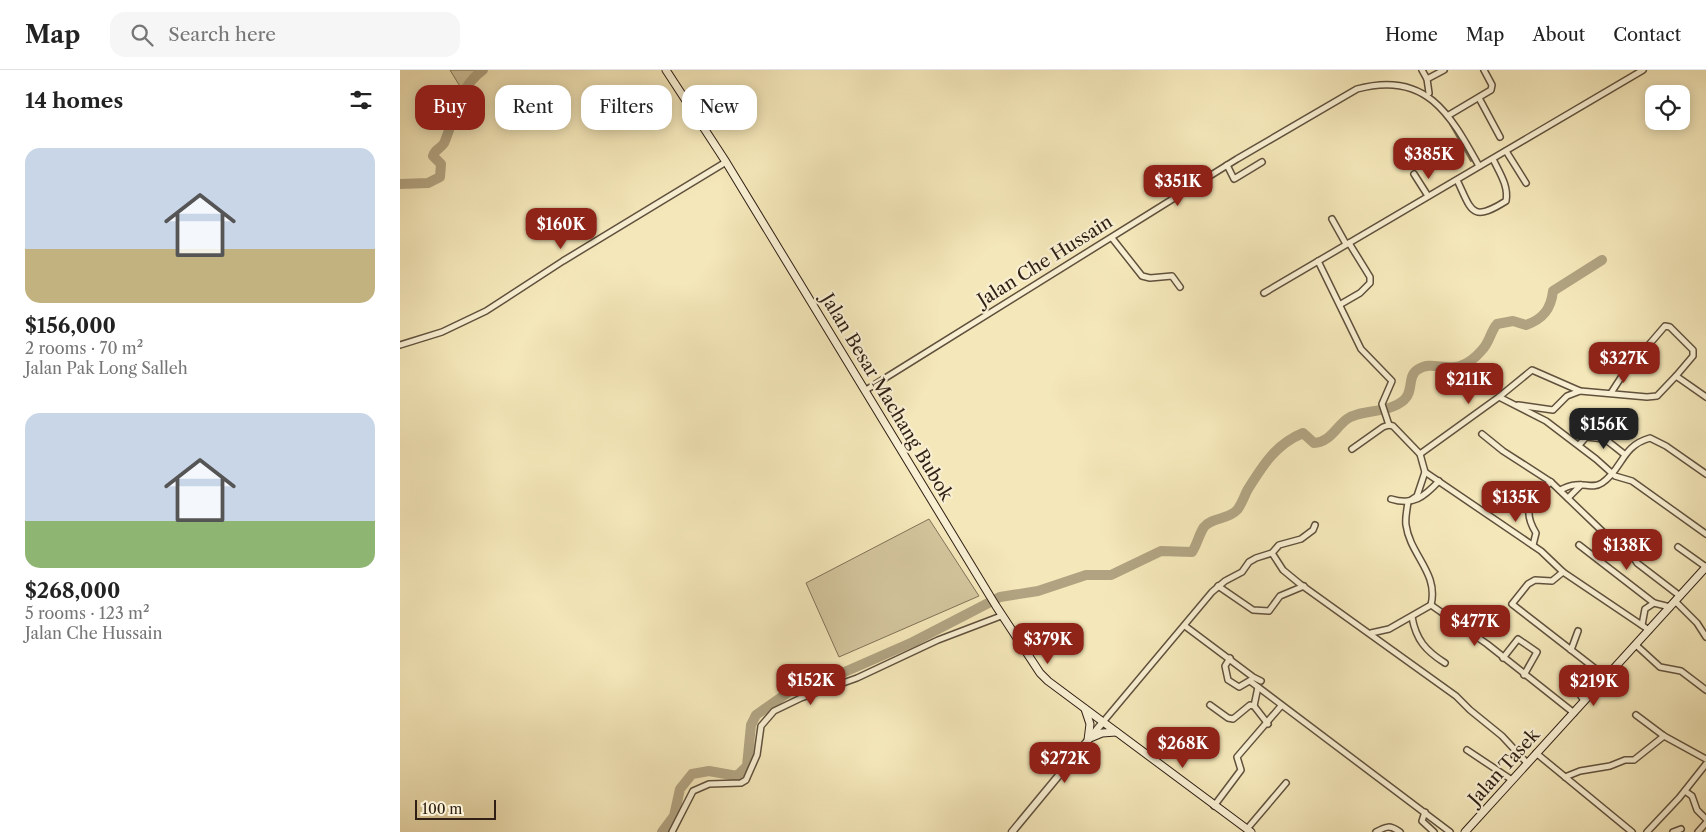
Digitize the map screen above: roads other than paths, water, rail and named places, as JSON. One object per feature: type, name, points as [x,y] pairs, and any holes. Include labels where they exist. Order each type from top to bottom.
[{"type":"main road","name":"Jalan Besar Machang Bubok","points":[[666,70],[726,162],[866,390],[1001,616],[1040,673],[1103,722]]},
{"type":"main road","name":"Jalan Tasek","points":[[1465,832],[1706,567]]},
{"type":"main road","points":[[1085,708],[1090,724],[1089,739],[1102,733],[1117,732]]},
{"type":"main road","points":[[1103,722],[1214,806],[1249,830]]},
{"type":"street","points":[[1422,70],[1427,79],[1429,94]]},
{"type":"street","points":[[1427,79],[1444,70]]},
{"type":"street","points":[[1449,115],[1491,90],[1492,85],[1484,70]]},
{"type":"street","points":[[1264,293],[1643,70]]},
{"type":"street","name":"Jalan Che Hussain","points":[[866,390],[1227,166],[1343,96],[1363,87],[1393,82],[1417,87],[1429,94],[1449,115],[1479,166]]},
{"type":"street","points":[[1479,98],[1500,137]]},
{"type":"street","points":[[1506,151],[1526,183]]},
{"type":"street","points":[[1457,180],[1469,205],[1476,213],[1480,214],[1493,209],[1506,201],[1506,188],[1493,159]]},
{"type":"street","points":[[400,345],[442,332],[486,311],[563,261],[726,162]]},
{"type":"street","points":[[1227,166],[1234,179],[1262,162]]},
{"type":"street","points":[[1414,174],[1428,196]]},
{"type":"street","points":[[1332,219],[1367,272],[1370,283],[1360,293],[1341,304]]},
{"type":"street","points":[[1112,238],[1142,276],[1150,278],[1172,276],[1180,287]]},
{"type":"street","points":[[1318,261],[1341,304],[1361,348],[1392,381],[1382,404],[1389,425]]},
{"type":"street","points":[[1420,454],[1499,397],[1532,370],[1580,390],[1611,393],[1654,397],[1693,356],[1693,350],[1670,327],[1665,326],[1622,376],[1611,393]]},
{"type":"street","points":[[1676,376],[1706,397]]},
{"type":"street","points":[[1517,405],[1553,410],[1567,396],[1580,390]]},
{"type":"street","points":[[1499,397],[1546,421],[1579,445],[1613,474],[1632,481],[1706,534]]},
{"type":"street","points":[[1352,449],[1383,427],[1393,426],[1420,454],[1425,472],[1417,496],[1408,502]]},
{"type":"street","points":[[1482,434],[1551,482],[1603,532],[1628,548],[1637,563],[1697,623],[1706,637]]},
{"type":"street","points":[[1579,445],[1586,437],[1605,439],[1624,454]]},
{"type":"street","points":[[1560,490],[1581,485],[1593,486],[1601,484],[1613,474],[1624,454],[1645,439],[1653,438],[1706,474]]},
{"type":"street","points":[[1425,472],[1533,546],[1563,572],[1649,630]]},
{"type":"street","points":[[1391,499],[1408,502],[1424,496],[1439,481]]},
{"type":"street","points":[[1533,546],[1536,533],[1529,522],[1531,501],[1535,495],[1551,482]]},
{"type":"street","points":[[1568,498],[1581,485]]},
{"type":"street","points":[[1408,502],[1406,527],[1433,585],[1431,605]]},
{"type":"street","points":[[1012,832],[1218,586],[1242,572],[1249,562],[1272,553],[1279,545],[1301,538],[1314,530],[1314,525]]},
{"type":"street","points":[[1579,545],[1654,603]]},
{"type":"street","points":[[1678,547],[1706,567]]},
{"type":"street","points":[[1272,553],[1283,570],[1456,696],[1502,736],[1527,763]]},
{"type":"street","points":[[1563,572],[1552,581],[1535,580],[1528,584],[1512,604],[1606,677]]},
{"type":"street","points":[[1218,586],[1258,611],[1269,611],[1280,596],[1304,586]]},
{"type":"street","points":[[1642,625],[1645,609],[1654,603],[1675,601]]},
{"type":"street","points":[[1371,633],[1388,629],[1431,605]]},
{"type":"street","points":[[1431,605],[1574,713]]},
{"type":"street","points":[[672,832],[693,791],[709,784],[742,783],[746,780],[757,755],[761,726],[774,711],[801,698],[857,678],[938,640],[1001,616]]},
{"type":"street","points":[[1412,617],[1418,639],[1426,649],[1445,663]]},
{"type":"street","points":[[1185,626],[1229,658],[1258,687],[1282,706],[1450,832]]},
{"type":"street","points":[[1571,650],[1578,631]]},
{"type":"street","points":[[1503,658],[1518,639],[1530,646],[1537,652],[1524,675]]},
{"type":"street","points":[[1636,645],[1660,667],[1681,671],[1706,690]]},
{"type":"street","points":[[1229,658],[1224,666],[1228,680],[1239,687],[1252,679],[1261,681]]},
{"type":"street","points":[[1584,701],[1579,693],[1581,687],[1584,686],[1594,690]]},
{"type":"street","points":[[1258,687],[1254,706],[1268,724]]},
{"type":"street","points":[[1210,705],[1233,719],[1250,705],[1254,706]]},
{"type":"street","points":[[1214,806],[1241,770],[1237,757],[1239,753],[1268,724],[1282,706]]},
{"type":"street","points":[[1636,715],[1664,736],[1706,759]]},
{"type":"street","points":[[1565,777],[1580,770],[1610,766],[1625,760],[1634,760],[1664,736]]},
{"type":"street","points":[[1467,750],[1512,780]]},
{"type":"street","points":[[1536,754],[1632,832]]},
{"type":"street","points":[[1647,832],[1685,791],[1706,764]]},
{"type":"street","points":[[1249,830],[1286,784]]},
{"type":"street","points":[[1685,791],[1692,796],[1697,810],[1706,819]]},
{"type":"street","points":[[1425,812],[1422,821],[1434,832]]},
{"type":"street","points":[[1700,831],[1706,823]]},
{"type":"street","points":[[1376,832],[1386,826],[1392,826],[1400,832]]},
{"type":"street","points":[[1672,832],[1681,829]]},
{"type":"waterway","points":[[400,184],[428,183],[440,177],[441,164],[433,156],[434,153],[444,143],[463,93],[483,70]]},
{"type":"waterway","points":[[1450,124],[1471,161]]},
{"type":"waterway","points":[[662,832],[674,816],[680,789],[692,774],[709,771],[737,776],[747,766],[751,725],[756,715],[790,691],[840,674],[913,642],[1000,597],[1038,591],[1086,575],[1111,575],[1161,551],[1192,552],[1204,527],[1237,510],[1248,489],[1265,464],[1285,443],[1303,433],[1314,443],[1319,442],[1328,438],[1343,422],[1353,416],[1383,410],[1398,404],[1407,396],[1412,376],[1417,370],[1424,366],[1454,367],[1472,360],[1485,347],[1497,324],[1513,321],[1526,325],[1537,320],[1548,308],[1553,291],[1602,260]]}]
